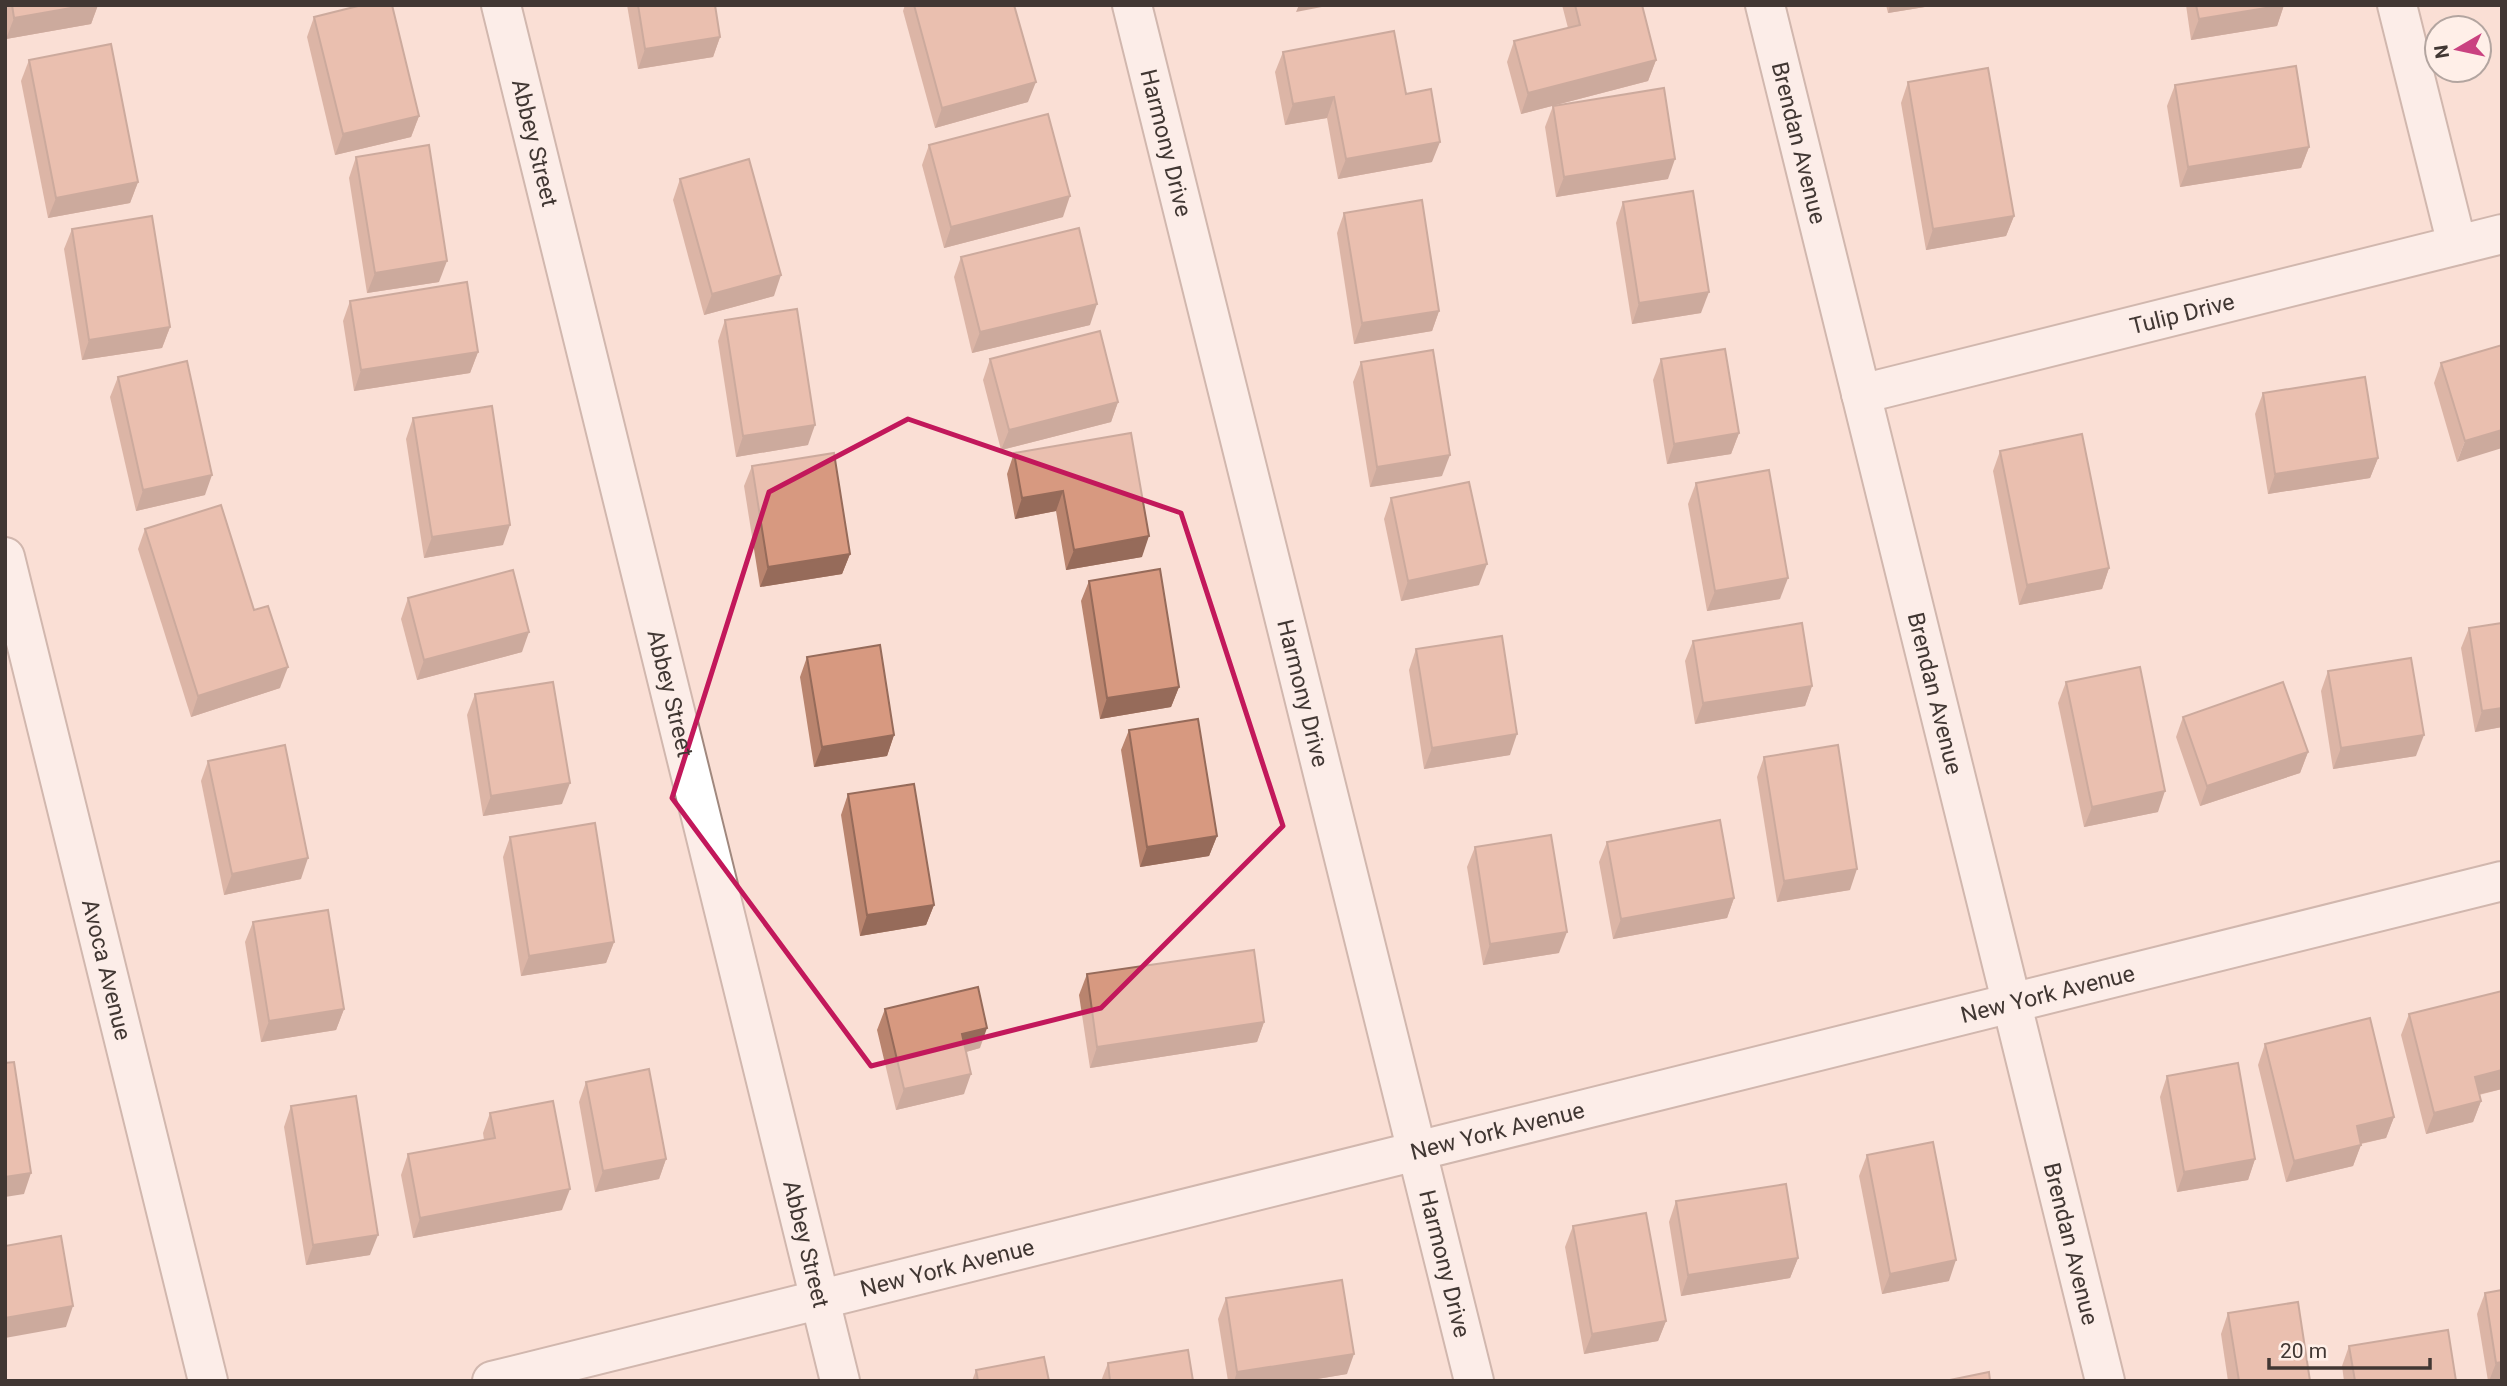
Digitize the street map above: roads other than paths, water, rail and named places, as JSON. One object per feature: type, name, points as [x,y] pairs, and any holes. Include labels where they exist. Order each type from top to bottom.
[{"type":"street","name":"Abbey Street","points":[[501,5],[840,1381]]},
{"type":"street","name":"Harmony Drive","points":[[1132,5],[1474,1381]]},
{"type":"street","name":"Brendan Avenue","points":[[1765,5],[2105,1381]]},
{"type":"street","points":[[2398,5],[2457,245]]},
{"type":"street","name":"Tulip Drive","points":[[1861,394],[2502,234]]},
{"type":"street","name":"Avoca Avenue","points":[[5,558],[208,1381]]},
{"type":"street","name":"New York Avenue","points":[[492,1381],[2502,881]]}]
